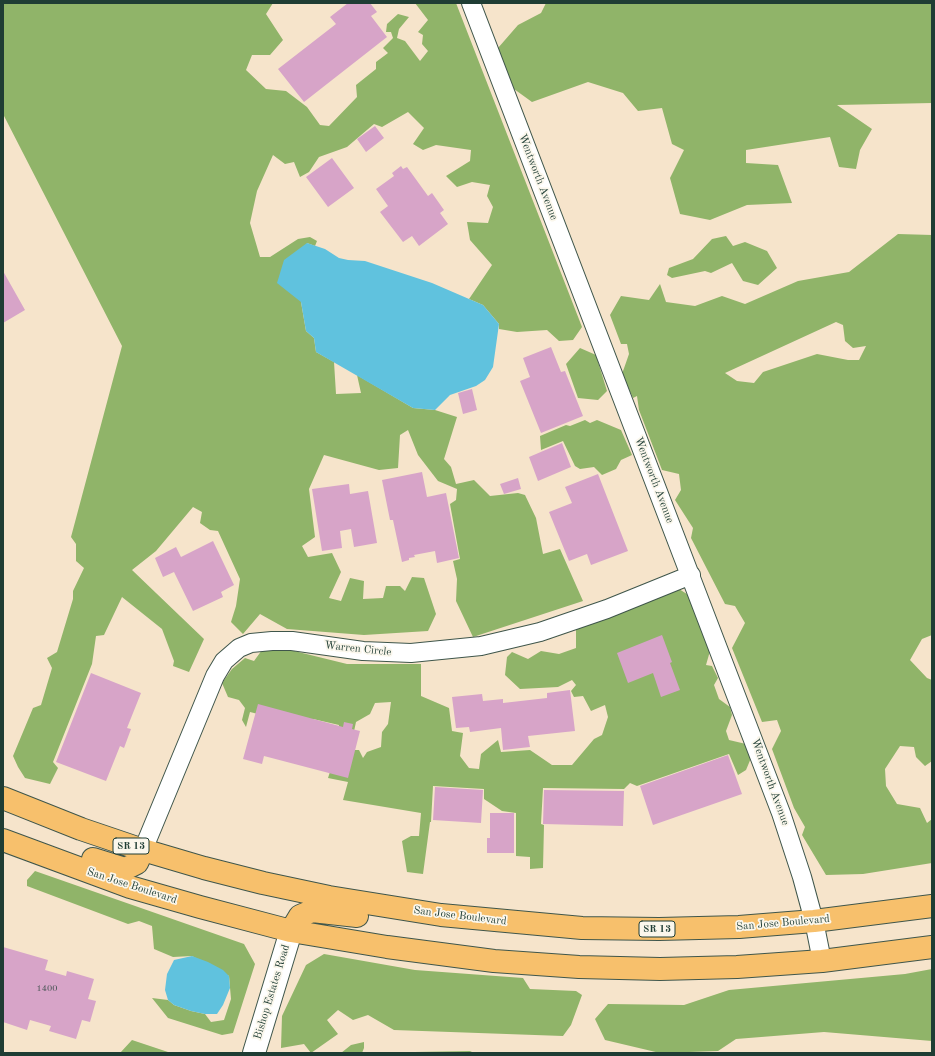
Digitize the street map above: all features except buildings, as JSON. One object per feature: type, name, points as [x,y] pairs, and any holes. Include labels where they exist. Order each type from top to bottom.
[{"type":"main road","name":"San Jose Boulevard","points":[[3,798],[81,829],[143,850],[263,883],[329,897],[500,921],[582,928],[659,929],[739,927],[814,922],[932,906]]},
{"type":"main road","name":"San Jose Boulevard","points":[[3,840],[130,887],[200,907],[291,930],[387,947],[486,960],[579,967],[660,969],[737,967],[822,961],[932,947]]},
{"type":"main road","points":[[42,855],[62,849],[125,868],[136,863],[143,850]]},
{"type":"main road","points":[[291,930],[300,916],[312,911],[340,913],[458,932],[487,934],[500,921]]},
{"type":"street","name":"Wentworth Avenue","points":[[471,3],[781,813],[802,877],[814,922],[822,961]]},
{"type":"street","name":"Warren Circle","points":[[143,850],[215,676],[224,661],[239,648],[251,644],[272,641],[292,641],[364,651],[411,653],[481,646],[540,632],[607,609],[691,575]]},
{"type":"street","name":"Bishop Estates Road","points":[[254,1053],[291,930]]},
{"type":"green space","points":[[3,3],[273,3],[266,14],[283,40],[270,55],[252,55],[246,70],[266,89],[286,91],[307,107],[320,125],[329,126],[357,97],[356,85],[376,69],[376,62],[388,53],[383,48],[393,38],[391,32],[386,32],[387,24],[398,14],[409,17],[399,29],[397,38],[405,41],[420,61],[428,51],[422,44],[423,35],[418,32],[428,20],[415,3],[456,3],[582,327],[573,340],[559,341],[547,330],[517,332],[499,329],[499,324],[483,305],[469,299],[492,265],[470,240],[467,222],[488,223],[493,207],[487,196],[490,185],[472,182],[457,187],[446,176],[470,161],[471,150],[436,145],[423,150],[413,144],[424,128],[408,112],[382,127],[374,124],[347,147],[319,157],[309,172],[300,177],[294,162],[285,164],[273,155],[257,191],[250,223],[260,257],[270,257],[298,239],[310,237],[317,241],[315,246],[307,243],[301,302],[306,331],[314,338],[316,352],[334,362],[336,394],[361,393],[357,375],[413,408],[435,410],[457,417],[444,459],[451,467],[456,484],[474,480],[490,496],[518,493],[525,495],[536,518],[543,554],[560,549],[583,601],[473,637],[456,601],[457,579],[453,561],[460,559],[450,504],[456,500],[457,489],[438,481],[418,455],[408,430],[400,435],[398,468],[379,470],[324,455],[309,489],[315,537],[302,546],[308,557],[332,553],[341,572],[329,598],[341,601],[350,578],[364,581],[363,599],[383,598],[386,586],[400,586],[405,591],[412,577],[424,578],[436,614],[428,631],[364,635],[287,629],[260,614],[243,634],[231,622],[236,606],[240,579],[218,531],[210,530],[200,523],[202,512],[193,507],[156,551],[132,570],[204,639],[189,672],[173,666],[174,661],[162,629],[122,597],[104,635],[96,636],[92,664],[53,762],[58,768],[50,784],[25,778],[13,756],[33,708],[41,705],[52,668],[47,658],[57,652],[73,599],[73,591],[84,568],[76,561],[76,544],[71,537],[122,346],[3,114]]},
{"type":"green space","points":[[546,3],[932,3],[932,103],[837,105],[872,129],[860,150],[856,169],[839,167],[830,137],[746,150],[746,163],[778,165],[792,203],[747,205],[710,220],[680,214],[670,178],[684,150],[672,144],[662,108],[638,111],[623,93],[588,82],[532,102],[514,89],[498,48],[518,25],[541,13]]},
{"type":"green space","points":[[898,234],[932,235],[932,635],[922,639],[910,660],[927,678],[932,680],[932,761],[925,766],[916,757],[914,747],[900,746],[885,769],[886,786],[897,804],[920,808],[927,823],[932,819],[932,863],[863,874],[826,875],[802,835],[805,827],[794,808],[772,749],[781,731],[777,720],[762,722],[732,648],[745,623],[735,606],[725,604],[691,538],[693,528],[675,500],[681,490],[679,474],[662,470],[639,410],[637,396],[633,398],[622,374],[629,354],[627,344],[621,344],[610,315],[621,296],[649,300],[660,284],[666,302],[695,306],[722,296],[745,304],[798,281],[849,272]],"holes":[[[836,322],[843,325],[845,341],[853,348],[866,346],[859,360],[848,360],[817,354],[763,372],[754,383],[737,381],[725,373]]]},
{"type":"green space","points":[[726,236],[733,246],[745,242],[767,251],[777,268],[758,285],[743,281],[732,263],[711,273],[705,271],[672,278],[667,275],[669,268],[693,259],[712,239]]},
{"type":"green space","points":[[580,348],[596,355],[607,391],[598,400],[578,398],[566,364]]},
{"type":"green space","points":[[585,420],[590,423],[597,420],[621,430],[632,455],[621,460],[616,469],[602,475],[594,467],[580,469],[575,466],[563,441],[541,450],[540,436],[566,425],[570,426]]},
{"type":"green space","points":[[679,589],[690,596],[710,651],[706,665],[712,666],[718,678],[714,685],[719,699],[730,707],[732,715],[726,731],[729,740],[746,744],[751,758],[746,770],[738,775],[729,754],[637,786],[630,783],[624,789],[543,788],[541,824],[544,825],[543,868],[530,869],[530,857],[516,856],[516,813],[502,811],[484,799],[484,789],[433,786],[431,822],[423,874],[407,872],[402,841],[411,836],[419,836],[421,813],[343,800],[348,782],[328,778],[337,750],[359,750],[363,758],[367,752],[381,747],[382,732],[388,724],[391,702],[375,703],[370,714],[356,722],[353,736],[338,733],[339,725],[313,719],[302,725],[250,712],[246,727],[242,720],[245,708],[239,700],[228,697],[222,683],[232,669],[245,658],[254,661],[262,650],[282,648],[347,664],[421,664],[421,696],[449,708],[452,731],[463,733],[460,756],[469,768],[479,769],[481,754],[498,740],[501,752],[530,750],[552,765],[572,765],[594,739],[602,735],[608,717],[605,705],[591,711],[583,696],[574,697],[571,691],[576,685],[572,680],[558,687],[520,689],[505,675],[507,657],[512,652],[528,659],[541,651],[559,654],[576,648],[576,629]]},
{"type":"green space","points":[[35,871],[244,944],[255,964],[233,1033],[222,1035],[168,1018],[152,998],[168,1000],[174,1005],[205,1014],[211,1022],[224,1020],[231,999],[229,976],[192,956],[173,957],[154,949],[152,926],[139,921],[128,924],[27,886],[27,880]]},
{"type":"green space","points":[[324,954],[415,970],[523,978],[530,989],[576,991],[582,995],[571,1025],[563,1036],[394,1030],[368,1015],[353,1020],[338,1010],[327,1020],[338,1034],[311,1053],[304,1044],[281,1048],[282,1016],[306,965]]},
{"type":"green space","points":[[932,969],[932,1041],[824,1032],[736,1039],[718,1051],[660,1053],[605,1040],[595,1019],[608,1004],[684,1005],[729,990],[905,974]]},
{"type":"green space","points":[[132,1040],[171,1053],[120,1053]]},
{"type":"green space","points":[[364,1042],[362,1053],[341,1053],[351,1045]]},
{"type":"green space","points":[[470,1051],[474,1053],[414,1053],[414,1052]]},
{"type":"water","points":[[307,243],[325,249],[339,258],[365,261],[432,283],[483,305],[499,324],[493,367],[485,380],[476,386],[450,395],[435,410],[413,408],[316,352],[314,338],[306,331],[301,302],[277,283],[284,260]]},
{"type":"water","points":[[192,956],[223,970],[229,976],[230,988],[223,1005],[217,1014],[205,1014],[191,1011],[174,1005],[168,1000],[165,990],[167,974],[174,960]]}]
